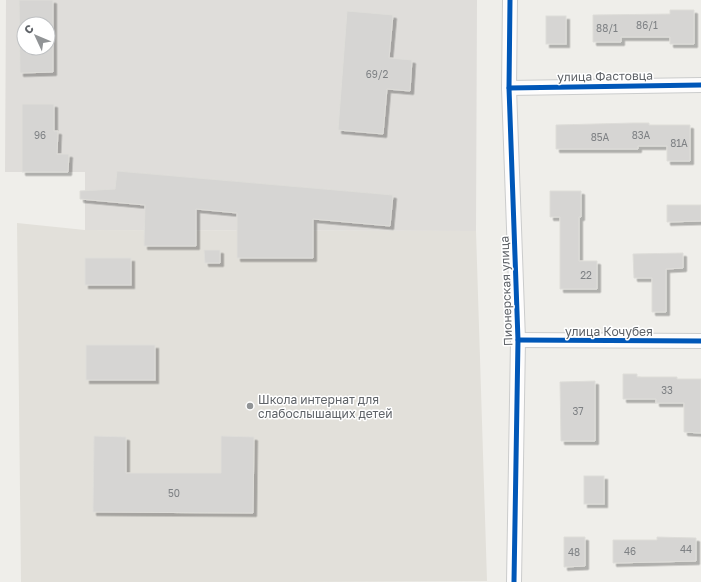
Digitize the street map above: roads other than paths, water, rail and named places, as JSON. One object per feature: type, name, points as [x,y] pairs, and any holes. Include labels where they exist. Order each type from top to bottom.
[{"type":"street","name":"Пионерская улица","points":[[510,0],[509,88],[518,340],[514,582]]},
{"type":"street","name":"улица Фастовца","points":[[509,88],[701,85]]},
{"type":"street","name":"улица Кочубея","points":[[518,340],[701,341]]},
{"type":"place","name":"Школа интернат для слабослышащих детей","points":[[250,406]]}]
